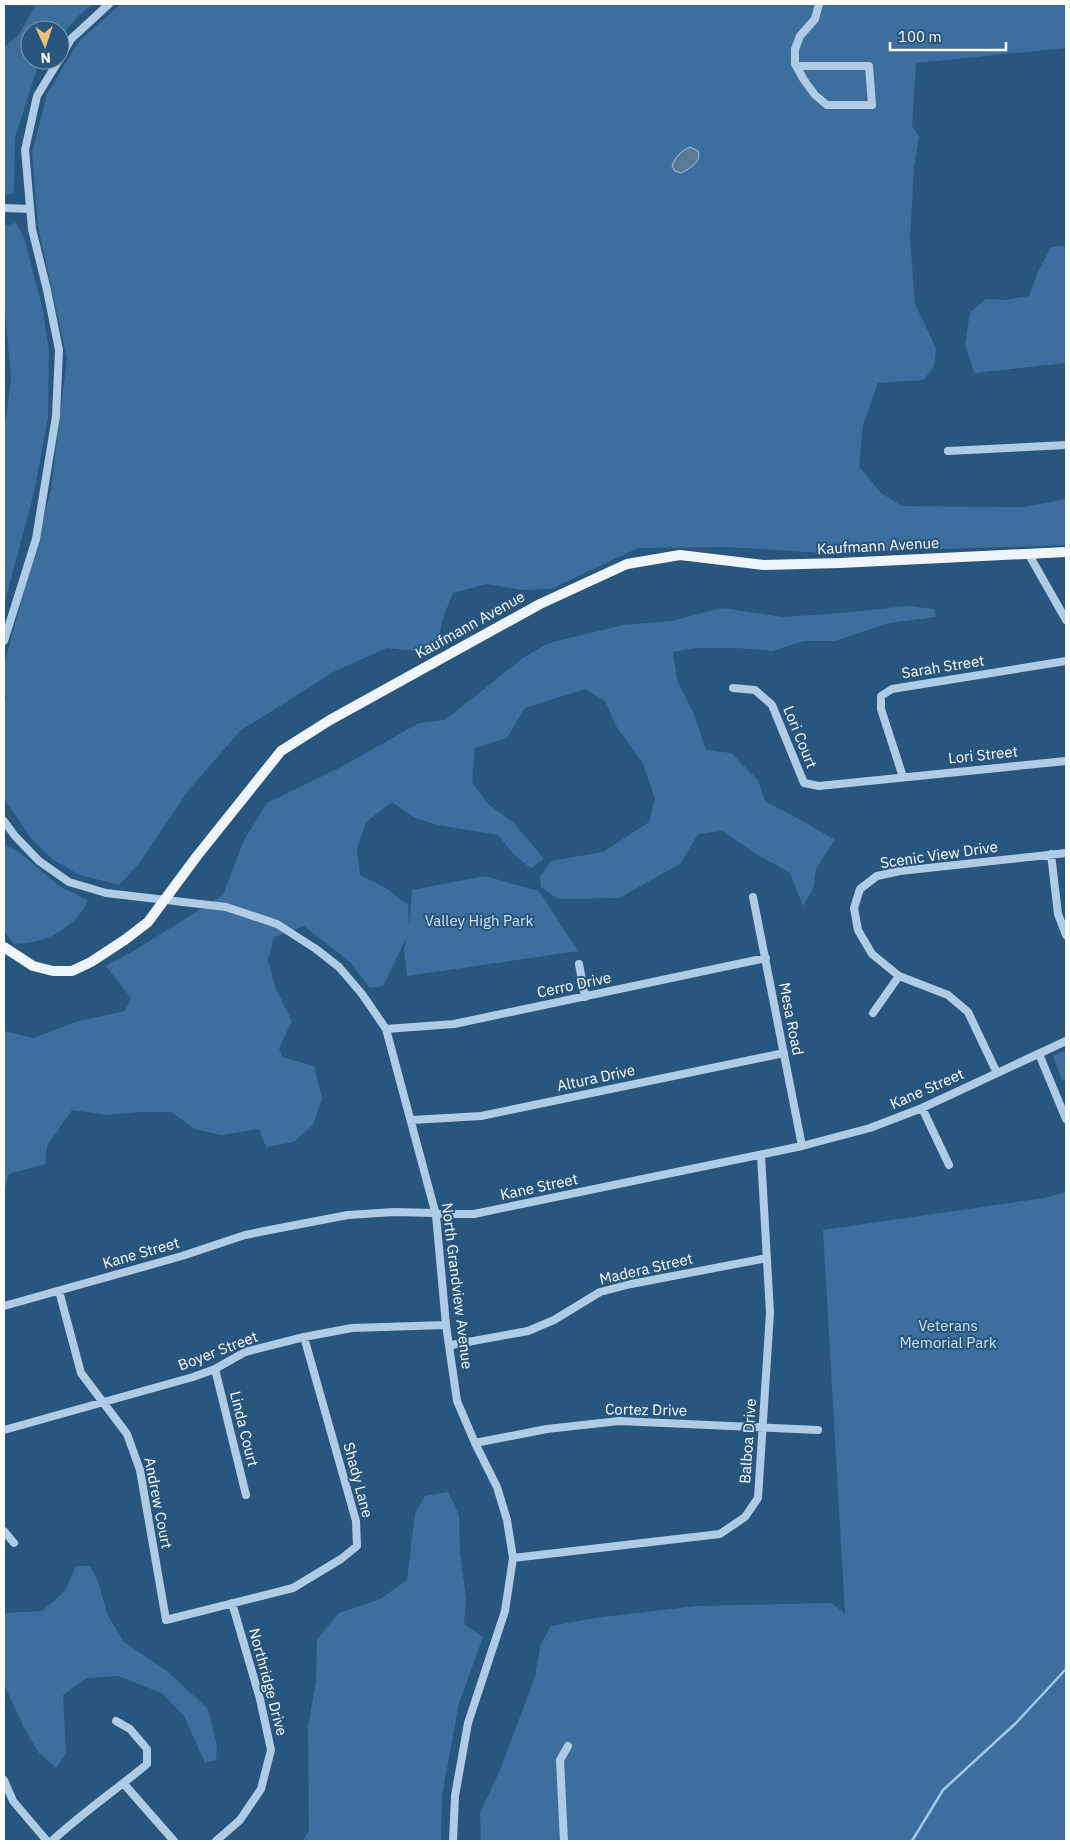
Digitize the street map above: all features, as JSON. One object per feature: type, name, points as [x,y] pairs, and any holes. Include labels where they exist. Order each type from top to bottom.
[{"type":"main road","name":"Kaufmann Avenue","points":[[4,947],[33,966],[53,971],[72,970],[91,962],[148,922],[281,751],[330,720],[540,604],[627,564],[680,555],[764,565],[1066,552]]},
{"type":"street","points":[[70,41],[109,4]]},
{"type":"street","points":[[796,66],[870,66],[872,106],[827,105],[815,94],[796,66],[795,49],[800,36],[815,19],[819,4]]},
{"type":"street","points":[[4,641],[36,539],[56,416],[58,350],[47,290],[32,229],[26,150],[37,96],[52,70]]},
{"type":"street","points":[[4,208],[30,209]]},
{"type":"street","points":[[948,451],[1066,445]]},
{"type":"street","points":[[1028,553],[1066,620]]},
{"type":"street","name":"Sarah Street","points":[[903,777],[881,709],[881,696],[892,689],[1066,661]]},
{"type":"street","name":"Lori Court","points":[[733,688],[755,690],[772,705],[804,783],[819,786],[903,777]]},
{"type":"street","name":"Lori Street","points":[[903,777],[1066,761]]},
{"type":"street","name":"North Grandview Avenue","points":[[4,821],[15,836],[39,860],[69,882],[106,893],[226,907],[277,924],[340,967],[362,994],[386,1029],[436,1215],[446,1324],[451,1345],[457,1401],[497,1487],[507,1520],[513,1558],[505,1611],[468,1724],[455,1796],[453,1841]]},
{"type":"street","name":"Scenic View Drive","points":[[997,1073],[968,1012],[948,994],[899,976],[872,954],[858,930],[854,908],[860,889],[876,876],[900,871],[1066,853]]},
{"type":"street","points":[[1051,854],[1058,914],[1066,935]]},
{"type":"street","name":"Mesa Road","points":[[753,897],[802,1146]]},
{"type":"street","name":"Cerro Drive","points":[[386,1029],[454,1024],[766,958]]},
{"type":"street","points":[[579,964],[585,997]]},
{"type":"street","points":[[873,1012],[899,976]]},
{"type":"street","name":"Kane Street","points":[[4,1306],[182,1256],[245,1235],[348,1215],[394,1212],[436,1215],[474,1214],[802,1146],[870,1128],[922,1108],[1066,1041]]},
{"type":"street","name":"Altura Drive","points":[[412,1120],[481,1116],[784,1052]]},
{"type":"street","points":[[1039,1054],[1066,1119]]},
{"type":"street","points":[[922,1108],[949,1165]]},
{"type":"street","name":"Balboa Drive","points":[[513,1558],[720,1534],[746,1517],[758,1498],[770,1313],[761,1155]]},
{"type":"street","name":"Madera Street","points":[[451,1345],[528,1331],[554,1320],[600,1292],[768,1258]]},
{"type":"street","name":"Andrew Court","points":[[59,1290],[81,1373],[127,1434],[140,1470],[166,1620]]},
{"type":"street","name":"Boyer Street","points":[[4,1430],[193,1377],[215,1369],[245,1352],[304,1337],[352,1328],[446,1324]]},
{"type":"street","name":"Shady Lane","points":[[166,1620],[293,1588],[341,1559],[357,1546],[356,1521],[304,1337]]},
{"type":"street","name":"Linda Court","points":[[215,1369],[246,1495]]},
{"type":"street","name":"Cortez Drive","points":[[475,1443],[547,1429],[619,1421],[818,1430]]},
{"type":"street","points":[[4,1531],[14,1543]]},
{"type":"street","name":"Northridge Drive","points":[[216,1841],[240,1820],[261,1789],[271,1750],[260,1699],[232,1603]]},
{"type":"street","points":[[52,1841],[76,1819],[124,1784],[147,1764],[147,1749],[130,1729],[116,1721]]},
{"type":"street","points":[[564,1841],[560,1760],[568,1746]]},
{"type":"street","points":[[4,1780],[13,1801],[47,1841]]},
{"type":"street","points":[[124,1784],[174,1841]]},
{"type":"green space","points":[[36,4],[93,4],[78,16],[70,26],[70,20],[27,20]]},
{"type":"green space","points":[[121,4],[1066,4],[1066,48],[916,63],[912,126],[919,137],[914,167],[910,239],[915,304],[936,348],[934,367],[923,380],[878,383],[863,425],[859,467],[881,493],[902,506],[1024,507],[1066,499],[1066,545],[823,553],[727,547],[638,548],[551,589],[522,590],[486,584],[453,593],[443,618],[438,642],[416,651],[387,648],[335,671],[240,731],[188,791],[139,864],[119,885],[80,875],[53,860],[31,838],[4,797],[4,702],[7,696],[4,696],[4,665],[51,489],[67,358],[38,227],[32,152],[47,94],[61,70],[70,70],[70,56],[79,41]]},
{"type":"green space","points":[[20,32],[20,70],[36,70],[15,138],[14,193],[4,195],[4,47]]},
{"type":"green space","points":[[16,223],[24,238],[43,310],[49,351],[48,418],[34,493],[4,605],[4,418],[6,418],[11,378],[4,302],[4,226]]},
{"type":"green space","points":[[1051,247],[1066,247],[1066,363],[974,373],[965,344],[970,312],[986,299],[1005,300],[1029,296],[1038,272]]},
{"type":"green space","name":"Valley High Park","points":[[908,606],[934,609],[936,617],[889,623],[835,641],[804,641],[772,651],[737,648],[696,648],[673,652],[677,680],[694,714],[706,750],[731,753],[758,780],[765,801],[835,840],[816,869],[813,890],[803,906],[790,873],[756,854],[722,831],[698,834],[680,864],[619,898],[558,899],[541,887],[540,876],[551,861],[603,852],[649,822],[655,798],[642,762],[616,726],[605,701],[585,689],[525,708],[507,738],[475,748],[472,782],[488,804],[514,823],[544,859],[531,868],[514,855],[498,835],[438,825],[415,818],[392,802],[366,822],[357,849],[360,875],[386,888],[408,905],[409,927],[412,890],[485,876],[539,891],[578,951],[407,976],[404,949],[407,937],[383,986],[370,988],[350,962],[304,926],[274,937],[268,960],[275,987],[292,1021],[279,1048],[282,1057],[314,1066],[322,1099],[313,1125],[294,1142],[266,1147],[259,1129],[221,1135],[195,1129],[171,1112],[138,1112],[108,1115],[72,1110],[47,1146],[45,1164],[9,1174],[4,1192],[4,1031],[34,1038],[75,1022],[125,1011],[131,998],[106,966],[137,949],[223,895],[244,840],[267,803],[343,766],[419,723],[445,720],[524,657],[549,643],[623,625],[671,621],[722,608],[782,617]]},
{"type":"green space","points":[[4,844],[20,853],[59,886],[88,900],[80,914],[68,926],[45,939],[14,944],[4,931]]},
{"type":"green space","points":[[1066,1050],[1066,1079],[1062,1080],[1053,1056]]},
{"type":"green space","name":"Veterans Memorial Park","points":[[1066,1192],[1066,1841],[481,1841],[480,1813],[500,1770],[535,1677],[540,1646],[551,1626],[595,1618],[697,1606],[832,1603],[845,1614],[823,1230],[1044,1198]]},
{"type":"green space","points":[[448,1492],[459,1515],[460,1552],[466,1599],[464,1624],[483,1637],[459,1703],[442,1796],[441,1841],[302,1841],[309,1831],[308,1726],[316,1682],[317,1639],[339,1613],[380,1599],[407,1580],[415,1513],[425,1496]]},
{"type":"green space","points":[[76,1566],[90,1566],[98,1581],[107,1614],[124,1642],[167,1671],[208,1709],[217,1746],[216,1760],[205,1763],[184,1716],[162,1693],[118,1676],[87,1678],[63,1695],[66,1753],[56,1768],[39,1753],[24,1728],[4,1684],[4,1613],[42,1611],[65,1591]]},
{"type":"shaded area","points":[[690,147],[698,151],[697,161],[681,173],[675,171],[672,166],[675,160],[681,152]]},
{"type":"waterway","points":[[912,1841],[943,1790],[1016,1723],[1066,1669]]}]
